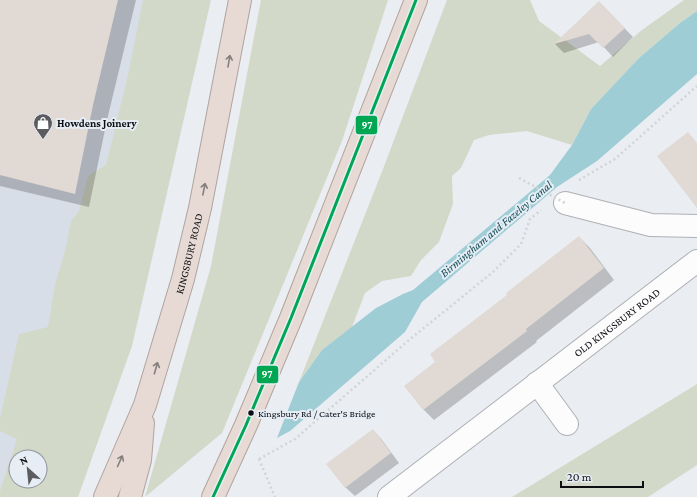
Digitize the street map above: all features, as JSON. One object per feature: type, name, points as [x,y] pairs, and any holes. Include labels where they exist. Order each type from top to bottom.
[{"type":"highway","name":"KINGSBURY ROAD","points":[[105,497],[145,406],[183,279],[200,208],[240,0]]},
{"type":"highway","points":[[212,497],[246,425],[288,325],[416,0]]},
{"type":"highway","points":[[130,497],[140,460],[145,406]]},
{"type":"street","points":[[559,198],[652,225],[697,226]]},
{"type":"street","name":"OLD KINGSBURY ROAD","points":[[389,497],[697,261]]},
{"type":"street","points":[[537,383],[567,424]]},
{"type":"path","points":[[577,180],[615,159],[697,86]]},
{"type":"path","points":[[519,178],[559,198]]},
{"type":"path","points":[[255,462],[295,439],[409,340],[493,272],[522,244],[530,219],[542,209]]},
{"type":"path","points":[[259,459],[275,497]]},
{"type":"shaded area","points":[[0,0],[158,0],[48,480],[48,449],[8,449],[8,489],[46,489],[44,497],[0,497]]},
{"type":"green space","points":[[143,0],[211,0],[132,346],[78,497],[0,497],[0,491],[8,467],[8,489],[48,489],[48,449],[14,449],[17,439],[0,431],[0,418],[19,334],[48,327],[55,284],[65,251],[71,221],[79,211],[88,176],[106,165],[128,75]]},
{"type":"green space","points":[[261,0],[388,0],[342,141],[222,433],[145,497],[211,266]]},
{"type":"green space","points":[[447,0],[530,0],[539,21],[600,66],[642,30],[684,0],[697,0],[697,11],[680,23],[639,58],[591,109],[572,145],[527,131],[489,135],[474,140],[461,168],[452,176],[453,204],[439,242],[421,260],[411,276],[382,281],[365,293],[352,327],[322,350],[299,382],[383,169]]},
{"type":"green space","points":[[697,384],[697,465],[648,497],[512,497]]},
{"type":"water","name":"Birmingham and Fazeley Canal","points":[[697,11],[697,74],[597,161],[557,187],[422,302],[405,332],[290,431],[277,438],[299,382],[322,350],[376,308],[413,290],[550,175],[572,145],[591,109],[639,58],[680,23]]},
{"type":"building","points":[[0,0],[118,0],[93,105],[75,194],[0,175]]},
{"type":"building","points":[[599,1],[625,28],[603,48],[589,34],[554,44]]},
{"type":"building","points":[[688,132],[697,143],[697,208],[657,156]]},
{"type":"building","points":[[579,236],[604,268],[526,329],[527,331],[423,410],[404,386],[435,362],[430,354],[507,295],[506,293]]},
{"type":"building","points":[[373,429],[391,453],[345,488],[326,464]]},
{"type":"transit line","name":"97","points":[[213,497],[246,425],[291,318],[416,0]]},
{"type":"place","name":"Howdens Joinery","points":[[43,140]]},
{"type":"place","name":"Kingsbury Rd / Cater'S Bridge","points":[[251,413]]}]
